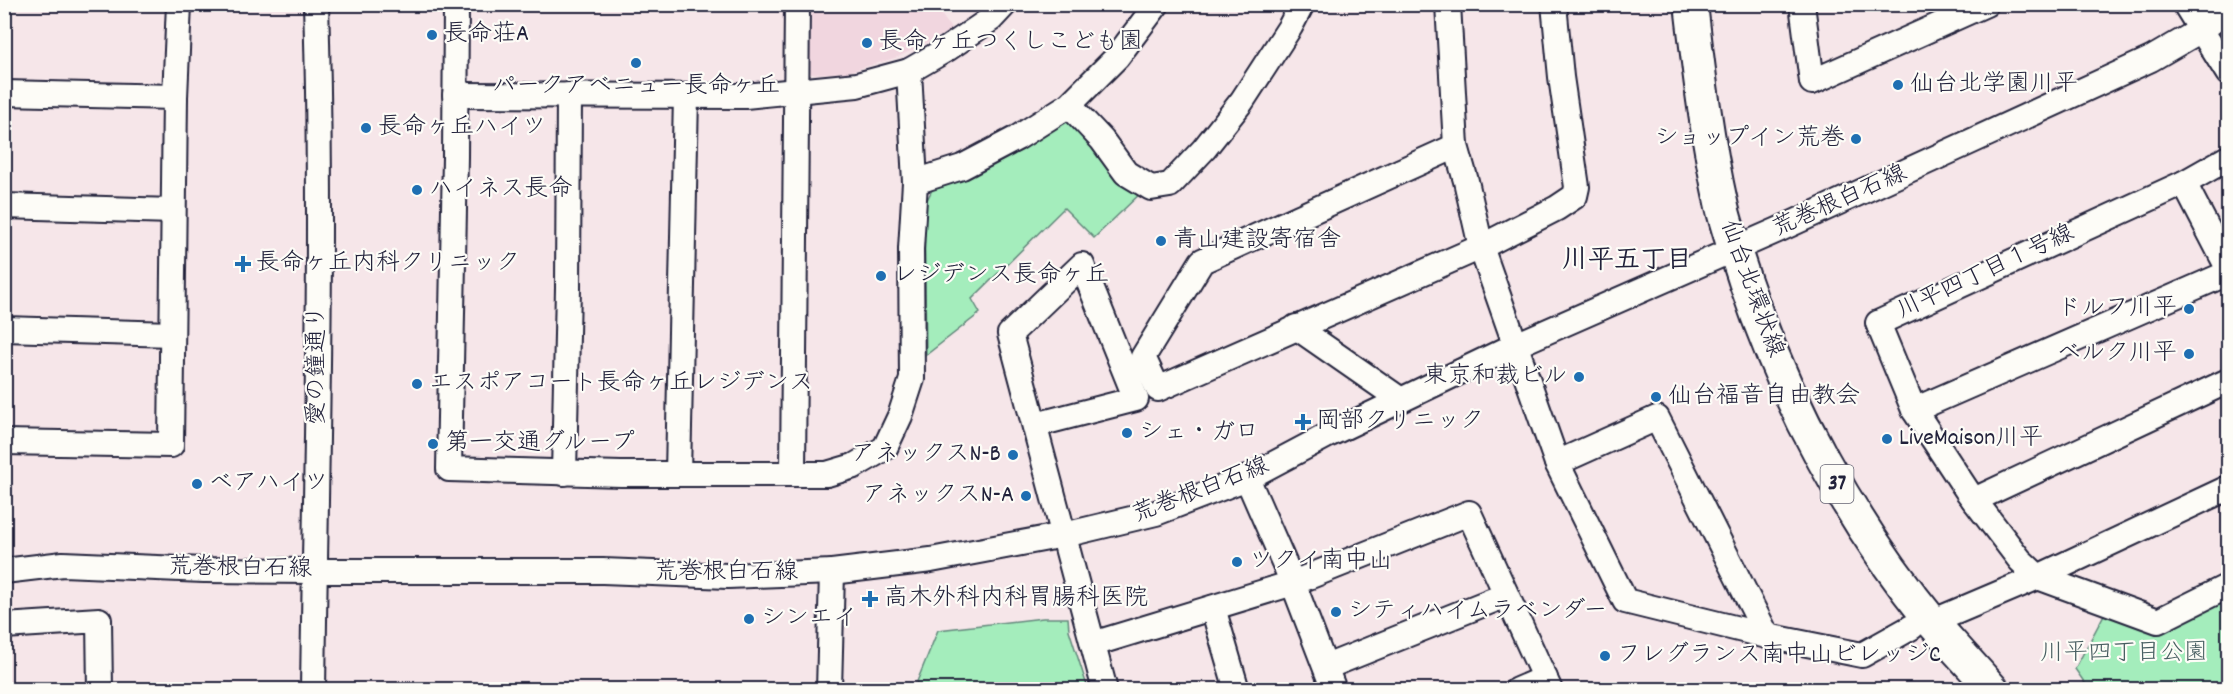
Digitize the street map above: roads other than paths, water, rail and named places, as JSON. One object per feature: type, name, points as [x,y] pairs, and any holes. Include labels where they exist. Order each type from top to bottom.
[{"type":"main road","name":"仙台北環状線","points":[[1670,4],[1687,136],[1726,252],[1760,368],[1801,459],[1851,542],[1922,625],[1966,690]]},
{"type":"main road","name":"仙台北環状線","points":[[1691,4],[1703,113],[1723,209],[1726,252]]},
{"type":"main road","name":"仙台北環状線","points":[[1922,625],[1993,690]]},
{"type":"street","points":[[4,442],[171,444],[175,97],[179,4]]},
{"type":"street","name":"愛の鐘通り","points":[[313,690],[318,466],[316,4]]},
{"type":"street","points":[[456,4],[450,469],[564,473],[827,474],[854,466],[885,447],[900,416],[912,379],[911,242],[915,182],[909,71]]},
{"type":"street","points":[[794,473],[797,4]]},
{"type":"street","points":[[456,94],[745,96],[857,85],[909,71],[991,19],[1005,4]]},
{"type":"street","points":[[915,182],[962,167],[1017,138],[1069,105],[1117,57],[1157,4]]},
{"type":"street","points":[[1069,105],[1102,140],[1126,173],[1151,188],[1170,185],[1204,149],[1242,101],[1290,27],[1302,4]]},
{"type":"street","points":[[1448,4],[1456,146],[1482,247],[1557,463],[1625,601],[1767,636],[1862,655],[1922,625],[2038,577],[2229,488]]},
{"type":"street","points":[[1456,146],[1202,261],[1143,357],[1158,389],[1482,247],[1557,208],[1575,196],[1577,187],[1561,77],[1554,4]]},
{"type":"street","points":[[1802,4],[1812,82],[1986,4]]},
{"type":"street","points":[[2185,4],[2229,73]]},
{"type":"street","name":"荒巻根白石線","points":[[4,571],[63,564],[315,571],[603,571],[728,576],[832,572],[931,560],[1064,535],[1156,513],[1247,478],[1516,345],[2151,60],[2229,10]]},
{"type":"street","points":[[4,93],[175,97]]},
{"type":"street","points":[[564,473],[569,95]]},
{"type":"street","points":[[678,474],[686,96]]},
{"type":"street","name":"川平四丁目１号線","points":[[2229,158],[2184,183],[1878,323],[1914,410],[1974,501],[2020,560],[2038,577],[2158,621],[2229,586]]},
{"type":"street","points":[[2184,183],[2229,268]]},
{"type":"street","points":[[4,206],[173,211]]},
{"type":"street","points":[[1035,425],[1136,399],[1082,265],[1010,334],[1105,690]]},
{"type":"street","points":[[1914,410],[2229,273]]},
{"type":"street","points":[[1296,327],[1401,400]]},
{"type":"street","points":[[4,329],[172,334]]},
{"type":"street","points":[[1974,501],[2229,381]]},
{"type":"street","points":[[1557,463],[1657,418],[1767,636]]},
{"type":"street","points":[[1247,478],[1293,583],[1334,690]]},
{"type":"street","points":[[1093,644],[1293,583],[1469,513],[1548,684],[1516,690]]},
{"type":"street","points":[[829,690],[832,572]]},
{"type":"street","points":[[1326,667],[1506,595]]},
{"type":"street","points":[[1213,608],[1237,690]]},
{"type":"street","points":[[4,626],[99,620],[100,690]]},
{"type":"place","name":"長命荘A","points":[[432,35]]},
{"type":"place","name":"長命ヶ丘つくしこども園","points":[[867,43]]},
{"type":"place","name":"パークアベニュー長命ヶ丘","points":[[636,63]]},
{"type":"place","name":"仙台北学園川平","points":[[1898,85]]},
{"type":"place","name":"長命ヶ丘ハイツ","points":[[366,128]]},
{"type":"place","name":"ショップイン荒巻","points":[[1856,139]]},
{"type":"place","name":"ハイネス長命","points":[[417,190]]},
{"type":"place","name":"青山建設寄宿舎","points":[[1161,241]]},
{"type":"place","name":"長命ヶ丘内科クリニック","points":[[243,264]]},
{"type":"place","name":"レジデンス長命ヶ丘","points":[[881,276]]},
{"type":"place","name":"ドルフ川平","points":[[2189,309]]},
{"type":"place","name":"ベルク川平","points":[[2189,354]]},
{"type":"place","name":"東京和裁ビル","points":[[1579,377]]},
{"type":"place","name":"エスポアコート長命ヶ丘レジデンス","points":[[417,384]]},
{"type":"place","name":"仙台福音自由教会","points":[[1656,397]]},
{"type":"place","name":"岡部クリニック","points":[[1303,422]]},
{"type":"place","name":"シェ・ガロ","points":[[1127,433]]},
{"type":"place","name":"LiveMaison川平","points":[[1887,439]]},
{"type":"place","name":"第一交通グループ","points":[[433,444]]},
{"type":"place","name":"アネックスN-B","points":[[1013,455]]},
{"type":"place","name":"ベアハイツ","points":[[197,484]]},
{"type":"place","name":"アネックスN-A","points":[[1026,496]]},
{"type":"place","name":"ツクイ南中山","points":[[1237,562]]},
{"type":"place","name":"高木外科内科胃腸科医院","points":[[870,599]]},
{"type":"place","name":"シティハイムラベンダー","points":[[1336,612]]},
{"type":"place","name":"シンエイ","points":[[749,619]]},
{"type":"place","name":"フレグランス南中山ビレッジC","points":[[1605,656]]},
{"type":"district","name":"川平五丁目","points":[[1627,261]]},
{"type":"park label","name":"川平四丁目公園","points":[[2124,654]]}]
